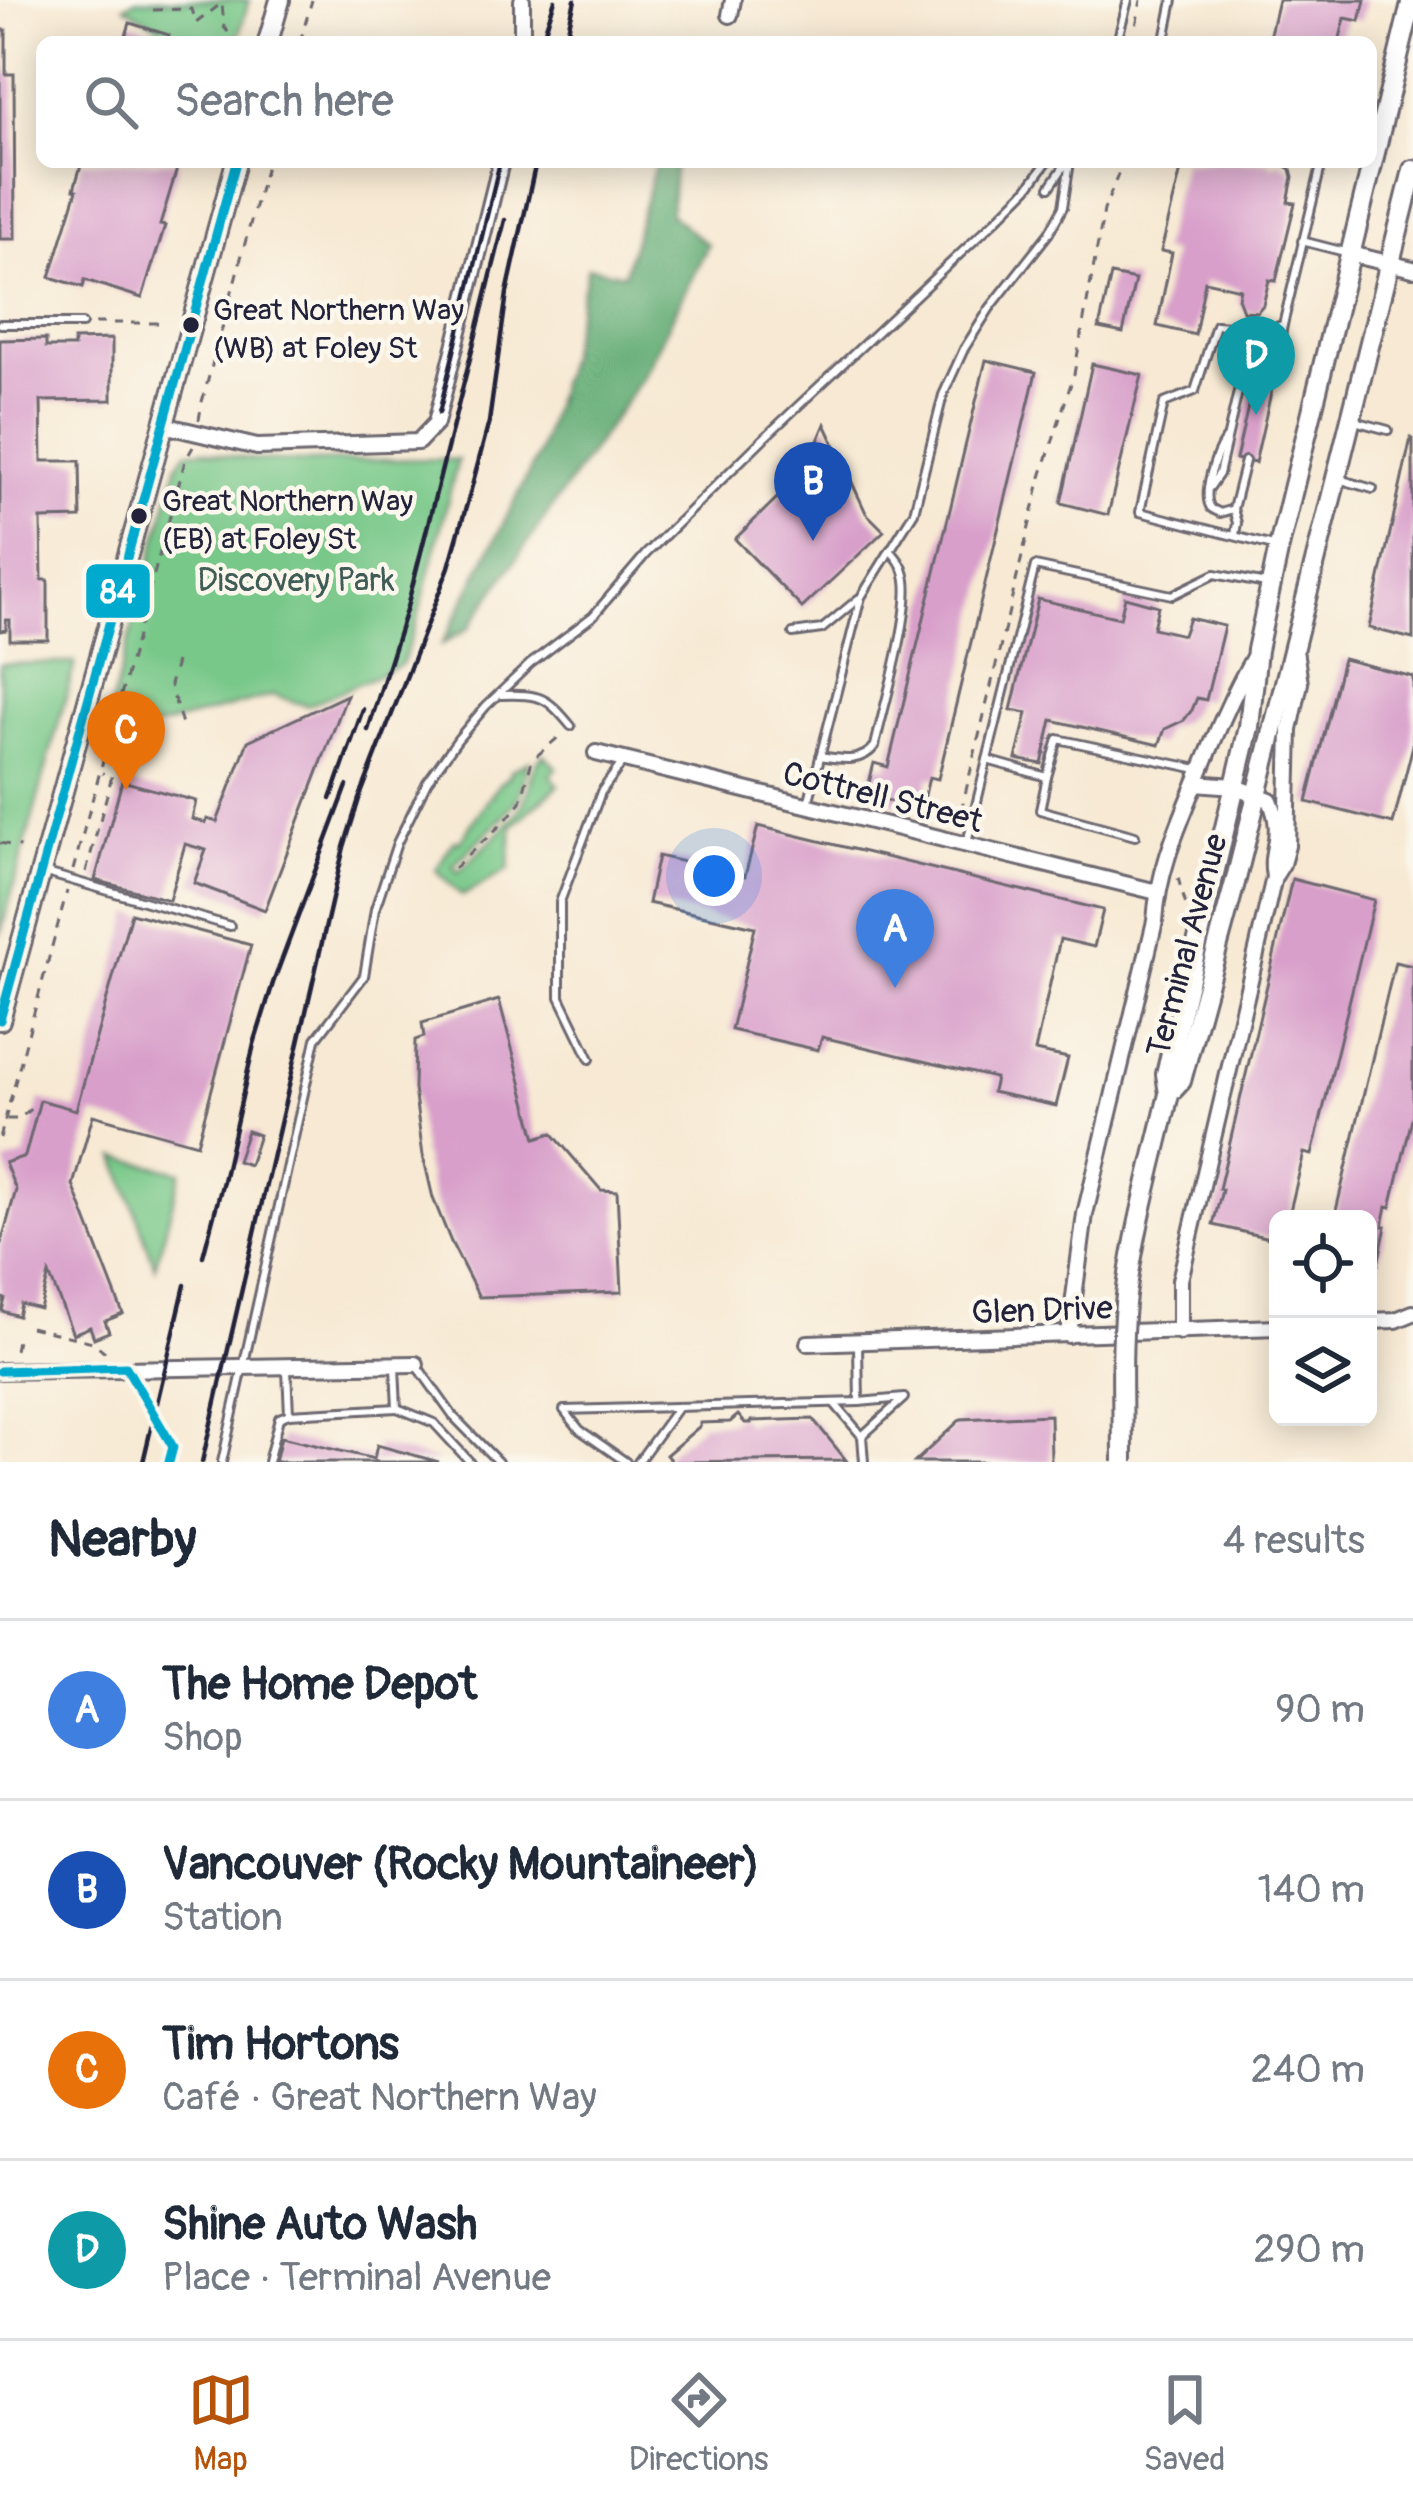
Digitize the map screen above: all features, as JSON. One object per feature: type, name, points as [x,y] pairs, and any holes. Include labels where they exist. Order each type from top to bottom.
[{"type":"main road","points":[[270,36],[280,0]]},
{"type":"main road","name":"Terminal Avenue","points":[[1380,94],[1412,0]]},
{"type":"main road","points":[[0,1020],[234,168]]},
{"type":"main road","name":"Terminal Avenue","points":[[1169,1094],[1166,1074],[1249,727],[1257,650],[1279,547],[1368,168]]},
{"type":"main road","name":"Terminal Avenue","points":[[1169,1094],[1180,1082],[1236,879],[1412,182]]},
{"type":"main road","points":[[1123,1462],[1122,1355],[1129,1275],[1169,1094]]},
{"type":"street","points":[[522,36],[523,0]]},
{"type":"street","points":[[164,425],[257,447],[418,442],[436,423],[500,168]]},
{"type":"street","points":[[1350,254],[1413,268]]},
{"type":"street","name":"Terminal Avenue","points":[[1180,1332],[1180,1280],[1288,834],[1290,730],[1300,683],[1294,646]]},
{"type":"street","name":"Terminal Avenue","points":[[1070,1335],[1085,1214],[1157,892],[1176,830],[1257,650]]},
{"type":"street","name":"Cottrell Street","points":[[596,753],[1157,892]]},
{"type":"street","points":[[1199,776],[1270,800],[1277,817],[1274,878]]},
{"type":"street","points":[[1377,1321],[1413,1313]]},
{"type":"street","name":"Glen Drive","points":[[808,1343],[1269,1327]]},
{"type":"street","points":[[0,1371],[416,1364]]},
{"type":"lane","points":[[1119,36],[1128,0]]},
{"type":"lane","points":[[1166,36],[1173,0]]},
{"type":"lane","points":[[222,1462],[316,1039],[364,976],[375,909],[398,843],[427,782],[497,695],[593,616],[646,554],[996,220],[1043,168]]},
{"type":"lane","points":[[1050,187],[1064,168]]},
{"type":"lane","points":[[807,806],[861,597],[914,512],[943,395],[990,308],[1049,233],[1063,207],[1068,168]]},
{"type":"lane","points":[[1268,369],[1280,342],[1320,168]]},
{"type":"lane","points":[[1302,241],[1350,254]]},
{"type":"lane","points":[[0,323],[82,323]]},
{"type":"lane","points":[[1279,547],[1140,512],[1164,404],[1195,391],[1216,325],[1268,329],[1283,325]]},
{"type":"lane","points":[[1233,509],[1220,513],[1208,500],[1216,452],[1225,440],[1243,370],[1268,329]]},
{"type":"lane","points":[[1351,420],[1388,430]]},
{"type":"lane","points":[[1235,536],[1233,509],[1245,461]]},
{"type":"lane","points":[[1336,478],[1373,489]]},
{"type":"lane","points":[[820,756],[853,760],[874,746],[907,602],[906,578],[890,550]]},
{"type":"lane","points":[[960,843],[987,760],[1035,566],[1172,595],[1215,574],[1271,585]]},
{"type":"lane","points":[[793,633],[822,629],[861,597]]},
{"type":"lane","points":[[497,695],[542,698],[571,726]]},
{"type":"lane","points":[[1135,836],[1040,810],[1058,740],[1199,776]]},
{"type":"lane","points":[[590,1059],[560,997],[560,902],[601,792],[624,760]]},
{"type":"lane","points":[[987,760],[1047,777]]},
{"type":"lane","points":[[41,872],[230,926]]},
{"type":"lane","points":[[858,1342],[859,1402]]},
{"type":"lane","points":[[395,1364],[397,1408]]},
{"type":"lane","points":[[416,1364],[453,1416],[498,1462]]},
{"type":"lane","points":[[286,1366],[289,1414]]},
{"type":"lane","points":[[126,1367],[173,1447],[170,1462]]},
{"type":"lane","points":[[626,1462],[580,1430],[564,1410],[904,1398],[862,1436]]},
{"type":"lane","points":[[834,1403],[862,1436],[864,1462]]},
{"type":"lane","points":[[638,1462],[678,1407]]},
{"type":"lane","points":[[268,1462],[278,1418],[397,1408],[434,1423],[470,1462]]},
{"type":"path","points":[[302,36],[312,0]]},
{"type":"path","points":[[1133,36],[1141,0]]},
{"type":"path","points":[[153,10],[192,9],[196,23],[222,3],[224,27],[231,36]]},
{"type":"path","points":[[202,409],[265,168]]},
{"type":"path","points":[[960,843],[1041,477],[1074,374],[1105,210],[1121,168]]},
{"type":"path","points":[[82,323],[159,323]]},
{"type":"path","points":[[75,865],[191,451]]},
{"type":"path","points":[[176,662],[170,686],[182,724]]},
{"type":"path","points":[[454,868],[521,802],[532,760],[571,726]]},
{"type":"path","points":[[82,884],[112,776],[100,772]]},
{"type":"path","points":[[94,792],[107,795]]},
{"type":"path","points":[[87,820],[99,823]]},
{"type":"path","points":[[0,843],[20,847]]},
{"type":"path","points":[[78,853],[90,856]]},
{"type":"path","points":[[1172,874],[1181,884],[1188,922]]},
{"type":"path","points":[[0,1138],[67,893]]},
{"type":"path","points":[[5,1118],[19,1119],[38,1105]]},
{"type":"path","points":[[30,1328],[93,1342],[105,1352]]},
{"type":"path","points":[[15,1350],[18,1335]]},
{"type":"green space","points":[[136,0],[249,0],[239,36],[173,36],[124,6]]},
{"type":"green space","points":[[654,168],[674,168],[670,214],[708,245],[644,375],[468,629],[442,644],[539,453],[588,267],[624,274]]},
{"type":"green space","name":"Discovery Park","points":[[203,450],[265,461],[458,460],[417,621],[401,665],[307,706],[274,695],[101,742],[178,463],[187,452]]},
{"type":"green space","points":[[75,663],[0,936],[0,664]]},
{"type":"green space","points":[[544,754],[557,768],[550,775],[559,785],[512,826],[509,869],[462,896],[436,870],[510,771],[529,761],[518,798],[453,866],[458,872],[507,824],[525,800],[535,766]]},
{"type":"green space","points":[[116,1157],[181,1172],[155,1267]]},
{"type":"building","points":[[1278,0],[1365,0],[1360,21],[1345,18],[1340,36],[1269,36]]},
{"type":"building","points":[[130,23],[169,35],[169,36],[126,36]]},
{"type":"building","points":[[0,30],[6,30],[6,74],[14,74],[15,239],[0,239]]},
{"type":"building","points":[[80,168],[177,168],[142,298],[85,280],[83,287],[50,277]]},
{"type":"building","points":[[1182,168],[1291,169],[1288,202],[1295,203],[1276,281],[1269,280],[1257,312],[1243,311],[1240,289],[1205,281],[1195,335],[1157,326],[1172,253],[1161,251]]},
{"type":"building","points":[[1111,275],[1135,280],[1123,333],[1099,328]]},
{"type":"building","points":[[46,339],[46,347],[74,347],[74,340],[112,339],[112,400],[41,401],[42,461],[80,461],[81,518],[41,519],[48,640],[10,640],[10,620],[6,620],[6,630],[0,631],[0,340]]},
{"type":"building","points":[[986,360],[1036,372],[938,779],[929,777],[922,809],[866,795],[874,763],[888,767]]},
{"type":"building","points":[[1092,364],[1142,375],[1108,515],[1061,503]]},
{"type":"building","points":[[1257,367],[1276,371],[1255,463],[1236,459]]},
{"type":"building","points":[[825,424],[866,513],[884,531],[802,608],[735,539],[815,461],[811,458]]},
{"type":"building","points":[[1413,439],[1413,639],[1369,628]]},
{"type":"building","points":[[1125,597],[1158,606],[1153,628],[1183,635],[1189,618],[1224,626],[1206,700],[1197,698],[1184,720],[1165,729],[1159,745],[1052,720],[1042,764],[1016,759],[1027,713],[1011,710],[1038,599],[1120,618]]},
{"type":"building","points":[[1343,659],[1413,677],[1413,745],[1393,824],[1307,802]]},
{"type":"building","points":[[347,695],[265,910],[194,883],[206,850],[185,844],[169,900],[95,880],[122,781],[196,801],[192,819],[217,822],[248,741]]},
{"type":"building","points":[[758,826],[1103,910],[1094,947],[1060,939],[1035,1051],[1068,1058],[1056,1106],[992,1092],[995,1078],[822,1037],[818,1050],[731,1030],[755,927],[648,903],[658,856],[745,876]]},
{"type":"building","points":[[1292,879],[1374,900],[1312,1155],[1304,1153],[1290,1210],[1269,1210],[1269,1238],[1213,1225]]},
{"type":"building","points":[[131,913],[251,945],[197,1144],[93,1115],[73,1185],[123,1314],[105,1321],[109,1332],[94,1338],[90,1327],[73,1334],[49,1274],[40,1309],[21,1304],[18,1316],[2,1311],[0,1247],[16,1190],[5,1163],[25,1156],[40,1100],[76,1110]]},
{"type":"building","points":[[1395,962],[1413,966],[1413,1114],[1391,1207],[1387,1206],[1378,1264],[1377,1210],[1336,1210]]},
{"type":"building","points":[[499,1000],[536,1138],[552,1133],[601,1190],[617,1191],[622,1292],[479,1297],[451,1242],[433,1198],[423,1155],[414,1089],[415,1040],[424,1037],[422,1023]]},
{"type":"building","points":[[247,1131],[259,1135],[249,1165],[237,1161]]},
{"type":"building","points":[[738,1415],[745,1423],[813,1419],[846,1460],[672,1462],[666,1455],[700,1423],[730,1422]]},
{"type":"building","points":[[1050,1415],[1051,1462],[915,1462],[961,1419]]},
{"type":"building","points":[[281,1437],[374,1459],[377,1445],[439,1462],[275,1462]]},
{"type":"railway","points":[[543,36],[555,0]]},
{"type":"railway","points":[[566,36],[575,0]]},
{"type":"railway","points":[[439,413],[499,168]]},
{"type":"railway","points":[[202,1462],[344,847],[449,567],[489,422],[507,293],[535,168]]},
{"type":"railway","points":[[368,730],[407,607],[505,220]]},
{"type":"railway","points":[[331,799],[363,709]]},
{"type":"railway","points":[[203,1256],[254,1044],[347,786]]},
{"type":"railway","points":[[143,1462],[185,1285]]},
{"type":"transit line","name":"84","points":[[0,1020],[234,168]]},
{"type":"transit line","name":"84","points":[[0,1371],[126,1367],[173,1447],[169,1462]]},
{"type":"place","name":"Great Northern Way (WB) at Foley St","points":[[191,325]]},
{"type":"place","name":"Shine Auto Wash","points":[[1256,415]]},
{"type":"place","name":"Great Northern Way (EB) at Foley St","points":[[139,516]]},
{"type":"place","name":"Vancouver (Rocky Mountaineer)","points":[[813,541]]},
{"type":"place","name":"Tim Hortons","points":[[126,790]]},
{"type":"place","name":"The Home Depot","points":[[895,988]]}]
